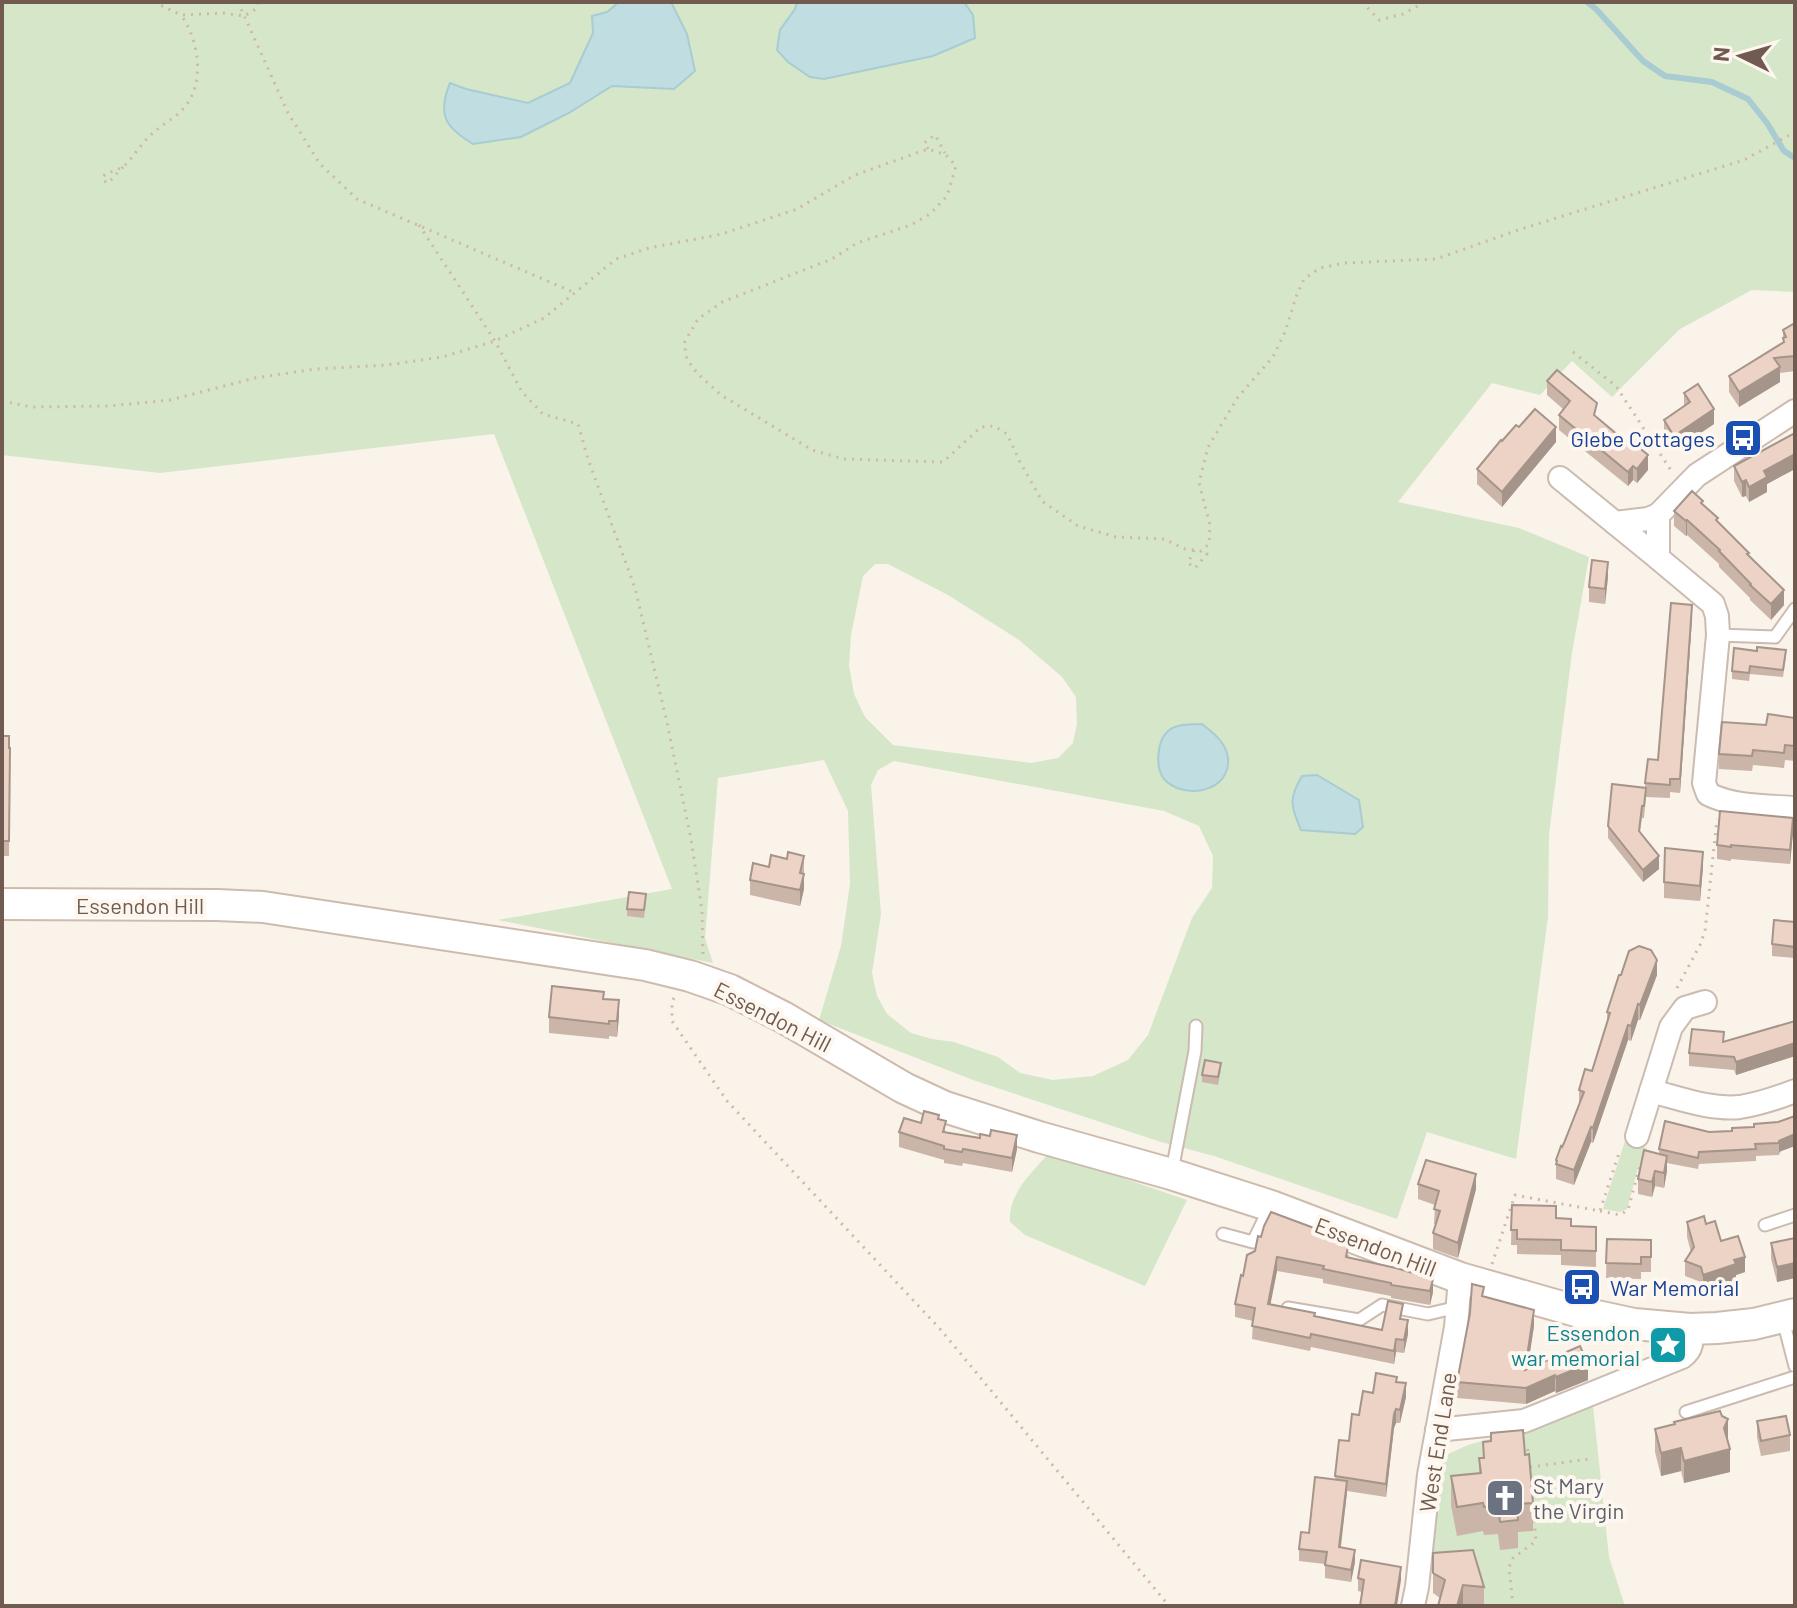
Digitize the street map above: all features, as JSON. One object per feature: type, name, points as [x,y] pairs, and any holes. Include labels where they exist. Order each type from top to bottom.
[{"type":"main road","name":"Essendon Hill","points":[[2,904],[263,907],[645,965],[697,965],[730,990],[783,1017],[904,1088],[945,1107],[1271,1206],[1468,1290],[1634,1324],[1690,1329],[1754,1324],[1789,1315]]},
{"type":"street","points":[[1615,523],[1658,515],[1697,475],[1795,411]]},
{"type":"street","points":[[1560,478],[1713,604],[1718,635],[1704,783],[1708,794],[1719,799],[1795,808]]},
{"type":"street","points":[[1658,515],[1658,558]]},
{"type":"street","points":[[1630,1138],[1651,1091],[1671,1027],[1685,1008],[1705,1002]]},
{"type":"street","points":[[1651,1091],[1702,1104],[1737,1107],[1773,1100],[1795,1091]]},
{"type":"street","name":"West End Lane","points":[[1413,1606],[1429,1475],[1452,1354],[1468,1290]]},
{"type":"street","points":[[1437,1430],[1524,1421],[1682,1357],[1689,1352],[1690,1329]]},
{"type":"lane","points":[[1718,635],[1775,637],[1795,609]]},
{"type":"lane","points":[[1171,1174],[1195,1051],[1196,1026]]},
{"type":"lane","points":[[1223,1234],[1253,1242],[1271,1206]]},
{"type":"lane","points":[[1765,1225],[1795,1215]]},
{"type":"lane","points":[[1288,1308],[1359,1320],[1382,1305],[1428,1314],[1468,1290]]},
{"type":"lane","points":[[1789,1315],[1795,1366]]},
{"type":"lane","points":[[1686,1412],[1795,1377]]},
{"type":"path","points":[[123,167],[103,176],[104,181],[108,183],[114,179],[152,133],[184,108],[193,94],[197,78],[189,26],[181,15],[154,2]]},
{"type":"path","points":[[238,2],[288,113],[320,164],[357,199],[575,292]]},
{"type":"path","points":[[181,15],[223,13],[244,16],[256,9],[258,2]]},
{"type":"path","points":[[1362,2],[1379,20],[1403,14],[1425,2]]},
{"type":"path","points":[[1201,551],[1209,544],[1210,525],[1199,483],[1208,447],[1238,397],[1273,357],[1304,279],[1320,268],[1345,263],[1436,259],[1521,229],[1744,160],[1795,132]]},
{"type":"path","points":[[946,155],[928,149],[924,143],[935,135],[956,166],[947,196],[930,214],[911,225],[857,243],[832,259],[722,302],[698,319],[684,343],[687,359],[721,395],[812,450],[844,459],[943,462],[981,427],[994,426],[1007,434],[1042,501],[1078,526],[1116,537],[1164,539],[1185,549],[1194,550],[1201,551],[1207,554],[1195,568],[1188,563],[1194,550]]},
{"type":"path","points":[[2,401],[47,407],[109,406],[170,400],[255,378],[442,357],[495,341],[544,318],[616,259],[649,248],[722,234],[797,209],[855,175],[928,149]]},
{"type":"path","points":[[419,225],[495,341],[522,392],[543,414],[578,424],[635,588],[666,718],[702,911],[697,965],[672,1001],[672,1021],[727,1101],[941,1330],[1169,1606]]},
{"type":"path","points":[[1573,352],[1616,386],[1683,488]]},
{"type":"path","points":[[1675,992],[1705,931],[1719,799]]},
{"type":"path","points":[[1468,1290],[1515,1195],[1600,1211],[1630,1138]]},
{"type":"path","points":[[1530,1374],[1532,1358]]},
{"type":"path","points":[[1513,1606],[1509,1567],[1513,1558],[1536,1541],[1524,1421]]},
{"type":"path","points":[[1516,1454],[1529,1453]]},
{"type":"path","points":[[1530,1467],[1589,1459]]},
{"type":"green space","points":[[2,2],[1795,2],[1795,292],[1752,290],[1680,329],[1612,397],[1572,361],[1540,395],[1492,383],[1398,502],[1519,528],[1589,557],[1572,653],[1549,834],[1548,917],[1516,1159],[1427,1132],[1397,1219],[1214,1156],[1161,1142],[973,1080],[819,1020],[841,946],[850,884],[848,811],[824,760],[718,778],[705,938],[713,963],[498,920],[672,889],[494,434],[160,473],[2,455]],"holes":[[[875,564],[888,564],[948,595],[1019,640],[1062,677],[1076,697],[1077,724],[1073,743],[1058,758],[1031,763],[893,745],[865,717],[854,694],[849,665],[851,635],[863,576]],[[894,761],[1164,811],[1199,826],[1213,856],[1212,888],[1192,918],[1148,1035],[1128,1060],[1093,1076],[1053,1080],[1020,1073],[998,1057],[954,1042],[911,1033],[887,1014],[877,996],[872,973],[881,914],[871,785],[878,770]]]},
{"type":"green space","points":[[1625,1141],[1647,1148],[1644,1160],[1638,1168],[1627,1209],[1620,1212],[1603,1209]]},
{"type":"green space","points":[[1049,1153],[1187,1200],[1145,1286],[1025,1235],[1010,1222],[1017,1193]]},
{"type":"green space","points":[[1593,1406],[1609,1557],[1625,1606],[1479,1606],[1469,1564],[1432,1559],[1435,1476],[1448,1454],[1468,1445]]},
{"type":"water","points":[[619,2],[671,2],[687,34],[695,71],[674,89],[612,86],[569,113],[521,137],[473,144],[450,126],[444,104],[450,83],[528,103],[570,83],[593,33],[592,16],[607,12]]},
{"type":"water","points":[[797,2],[964,2],[973,15],[975,38],[933,56],[824,79],[810,77],[777,50],[780,30]]},
{"type":"water","points":[[1202,724],[1216,736],[1227,752],[1225,774],[1211,787],[1191,791],[1181,789],[1161,774],[1159,748],[1164,736],[1174,727]]},
{"type":"water","points":[[1317,775],[1359,800],[1363,827],[1355,834],[1301,830],[1293,809],[1293,797],[1302,776]]},
{"type":"building","points":[[1795,323],[1795,356],[1774,358],[1780,367],[1739,392],[1729,376],[1784,342],[1783,338],[1786,337],[1783,330]]},
{"type":"building","points":[[1557,370],[1597,403],[1594,415],[1625,441],[1642,437],[1642,450],[1648,455],[1637,469],[1633,466],[1628,472],[1559,415],[1570,401],[1547,381]]},
{"type":"building","points":[[1698,384],[1714,409],[1674,436],[1664,420],[1690,402],[1684,393]]},
{"type":"building","points":[[1535,409],[1556,427],[1502,492],[1477,469],[1501,440],[1516,425],[1519,427]]},
{"type":"building","points":[[1795,433],[1795,454],[1764,471],[1767,477],[1749,487],[1746,480],[1742,482],[1734,466]]},
{"type":"building","points":[[1692,491],[1747,554],[1784,590],[1771,604],[1720,550],[1674,511]]},
{"type":"building","points":[[1592,560],[1608,562],[1605,589],[1589,587]]},
{"type":"building","points":[[1671,603],[1692,605],[1680,779],[1670,779],[1670,785],[1645,783],[1648,759],[1658,760]]},
{"type":"building","points":[[1757,647],[1786,650],[1783,670],[1750,666],[1749,673],[1732,671],[1734,648],[1757,651]]},
{"type":"building","points":[[1768,714],[1795,718],[1795,746],[1785,745],[1784,753],[1753,750],[1752,756],[1719,754],[1722,722],[1766,725]]},
{"type":"building","points":[[2,736],[9,736],[10,748],[9,841],[2,841]]},
{"type":"building","points":[[1612,784],[1646,788],[1639,831],[1659,856],[1643,870],[1608,826]]},
{"type":"building","points":[[1720,811],[1793,818],[1790,850],[1717,845]]},
{"type":"building","points":[[1665,848],[1703,852],[1700,886],[1664,882]]},
{"type":"building","points":[[788,852],[804,856],[800,890],[750,880],[753,863],[769,867],[771,855],[787,859]]},
{"type":"building","points":[[629,892],[646,894],[644,910],[627,909]]},
{"type":"building","points":[[1774,920],[1795,922],[1795,947],[1772,944]]},
{"type":"building","points":[[1639,946],[1651,950],[1657,960],[1640,1005],[1631,1026],[1628,1025],[1593,1128],[1574,1170],[1556,1164],[1584,1092],[1579,1090],[1585,1069],[1592,1071],[1619,975],[1629,951]]},
{"type":"building","points":[[552,986],[604,992],[603,999],[619,1000],[617,1021],[609,1021],[609,1024],[549,1017]]},
{"type":"building","points":[[1795,1021],[1795,1043],[1736,1062],[1734,1057],[1689,1053],[1692,1029],[1724,1032],[1723,1042]]},
{"type":"building","points":[[1205,1060],[1221,1063],[1218,1077],[1202,1075]]},
{"type":"building","points":[[924,1111],[939,1115],[938,1119],[946,1121],[943,1132],[980,1138],[980,1134],[990,1136],[991,1130],[1017,1135],[1012,1158],[963,1149],[962,1152],[944,1149],[944,1146],[899,1132],[904,1118],[921,1123]]},
{"type":"building","points":[[1795,1116],[1795,1134],[1779,1143],[1755,1144],[1756,1149],[1699,1152],[1698,1158],[1659,1149],[1665,1121],[1709,1132],[1754,1127],[1754,1124],[1778,1122]]},
{"type":"building","points":[[1644,1150],[1667,1156],[1664,1173],[1655,1171],[1652,1182],[1638,1179]]},
{"type":"building","points":[[1426,1160],[1476,1174],[1458,1243],[1433,1233],[1440,1211],[1434,1209],[1439,1191],[1418,1184]]},
{"type":"building","points":[[1512,1205],[1556,1206],[1556,1218],[1571,1219],[1571,1226],[1596,1227],[1596,1251],[1561,1250],[1561,1240],[1517,1239],[1517,1230],[1511,1230]]},
{"type":"building","points":[[1271,1212],[1349,1241],[1346,1257],[1433,1279],[1430,1291],[1391,1285],[1323,1269],[1324,1266],[1277,1257],[1268,1304],[1382,1330],[1388,1301],[1403,1304],[1400,1319],[1408,1320],[1404,1340],[1396,1339],[1394,1351],[1252,1326],[1255,1308],[1235,1304],[1247,1255],[1255,1251],[1258,1236],[1261,1237]]},
{"type":"building","points":[[1704,1216],[1706,1224],[1715,1221],[1721,1241],[1738,1236],[1745,1257],[1734,1260],[1736,1264],[1703,1275],[1701,1267],[1685,1261],[1694,1247],[1687,1222]]},
{"type":"building","points":[[1795,1238],[1795,1263],[1777,1267],[1771,1243]]},
{"type":"building","points":[[1607,1239],[1651,1240],[1651,1257],[1641,1257],[1641,1264],[1606,1263]]},
{"type":"building","points":[[1472,1284],[1484,1287],[1482,1296],[1534,1310],[1525,1370],[1580,1346],[1588,1364],[1526,1388],[1457,1382],[1470,1313]]},
{"type":"building","points":[[1376,1373],[1397,1377],[1396,1382],[1406,1383],[1400,1410],[1396,1409],[1394,1414],[1386,1484],[1335,1476],[1339,1440],[1349,1441],[1352,1414],[1359,1415],[1363,1391],[1373,1393]]},
{"type":"building","points":[[1720,1411],[1728,1419],[1724,1428],[1730,1449],[1684,1461],[1681,1448],[1661,1453],[1655,1429]]},
{"type":"building","points":[[1786,1416],[1790,1435],[1761,1441],[1757,1421]]},
{"type":"building","points":[[1523,1430],[1525,1455],[1529,1454],[1533,1503],[1517,1504],[1518,1520],[1500,1522],[1498,1505],[1484,1507],[1483,1503],[1457,1507],[1451,1476],[1481,1473],[1479,1458],[1484,1458],[1483,1442],[1491,1441],[1491,1433]]},
{"type":"building","points":[[1315,1477],[1347,1481],[1339,1547],[1355,1550],[1351,1570],[1325,1565],[1327,1552],[1299,1549],[1301,1532],[1309,1533]]},
{"type":"building","points":[[1473,1550],[1484,1587],[1463,1585],[1457,1606],[1438,1606],[1445,1580],[1433,1573],[1433,1553]]},
{"type":"building","points":[[1361,1560],[1401,1567],[1395,1606],[1360,1606],[1364,1580],[1358,1578]]},
{"type":"waterway","points":[[1587,2],[1643,61],[1665,76],[1712,82],[1748,99],[1784,151],[1795,158]]},
{"type":"place","name":"Glebe Cottages","points":[[1743,438]]},
{"type":"place","name":"War Memorial","points":[[1582,1287]]},
{"type":"place","name":"Essendon war memorial","points":[[1668,1345]]},
{"type":"place","name":"St Mary the Virgin","points":[[1505,1498]]}]
